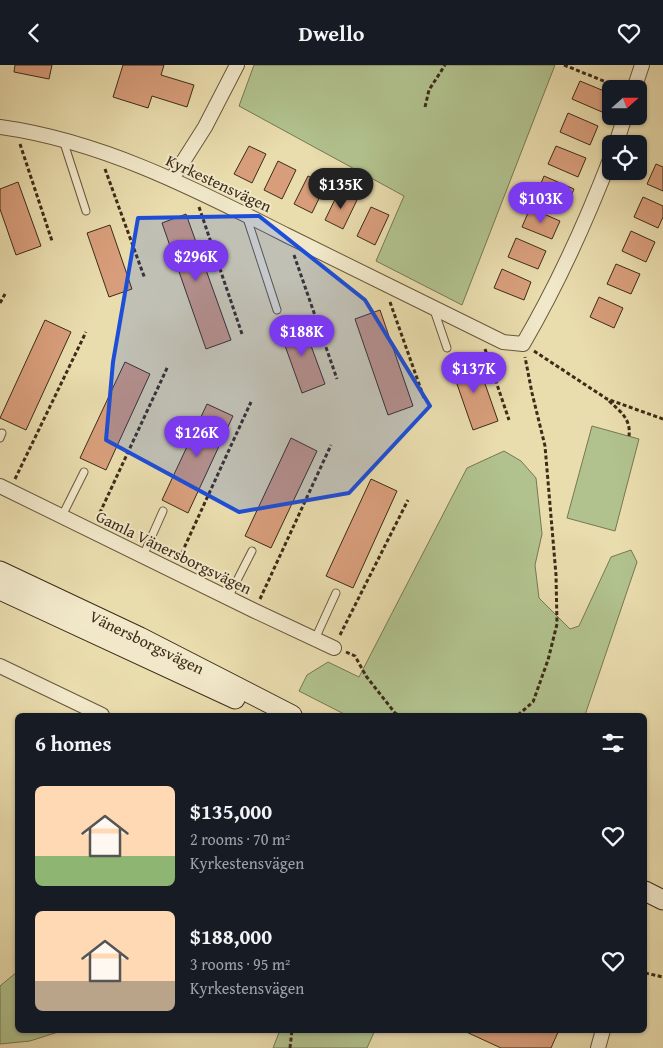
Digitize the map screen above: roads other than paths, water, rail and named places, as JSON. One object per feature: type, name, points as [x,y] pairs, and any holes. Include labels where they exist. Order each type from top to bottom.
[{"type":"main road","name":"Vänersborgsvägen","points":[[0,571],[140,637],[288,713]]},
{"type":"main road","name":"Vänersborgsvägen","points":[[0,590],[265,713]]},
{"type":"main road","points":[[647,892],[663,900]]},
{"type":"street","points":[[172,179],[205,127],[237,65]]},
{"type":"street","points":[[637,80],[642,65]]},
{"type":"street","name":"Kyrkestensvägen","points":[[0,127],[63,140],[172,179],[503,342],[523,344],[547,304],[586,221],[602,180]]},
{"type":"street","name":"Gamla Vänersborgsvägen","points":[[5,488],[228,598],[334,647]]},
{"type":"street","points":[[0,666],[98,713]]},
{"type":"street","points":[[598,1048],[602,1033]]},
{"type":"lane","points":[[63,140],[86,211]]},
{"type":"lane","points":[[246,215],[277,310]]},
{"type":"lane","points":[[433,307],[447,348]]},
{"type":"lane","points":[[62,516],[84,472]]},
{"type":"lane","points":[[143,556],[164,511]]},
{"type":"lane","points":[[228,598],[252,551]]},
{"type":"lane","points":[[315,639],[336,593]]}]
